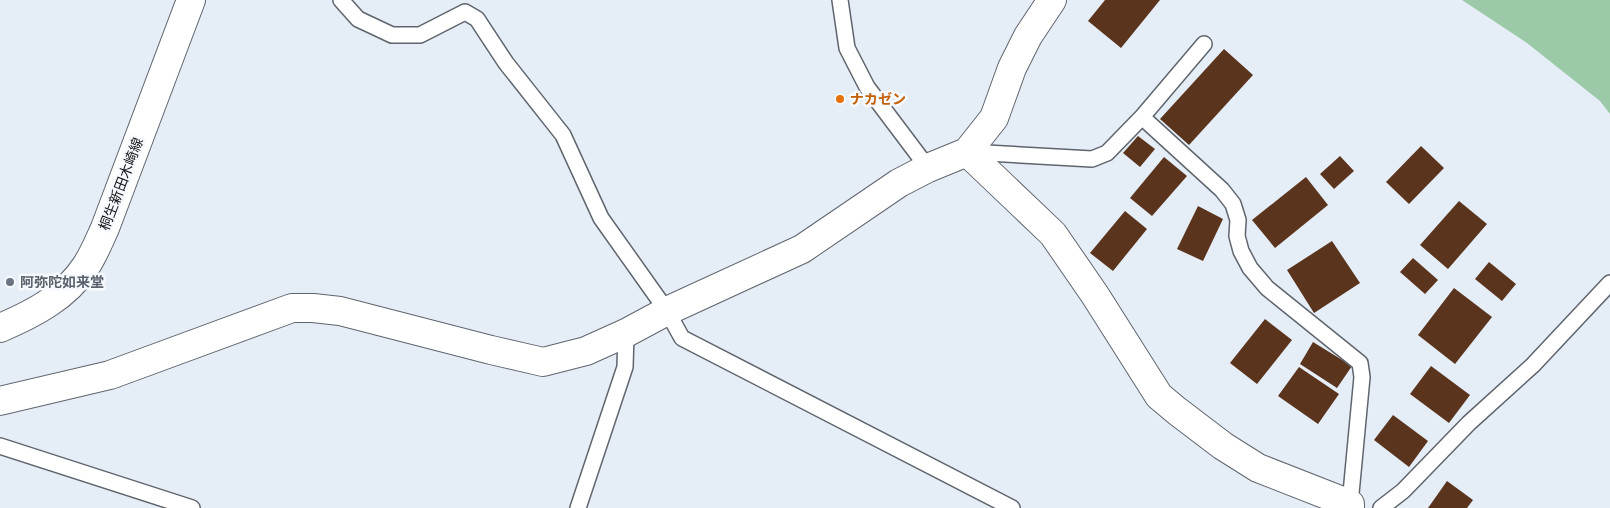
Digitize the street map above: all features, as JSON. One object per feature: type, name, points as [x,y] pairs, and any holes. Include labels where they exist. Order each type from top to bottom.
[{"type":"street","name":"桐生新田木崎線","points":[[0,328],[36,312],[53,300],[85,268],[105,228],[190,0]]},
{"type":"street","points":[[0,401],[110,375],[292,308],[340,311],[543,362],[586,352],[667,311],[802,249],[899,183],[928,168],[968,152],[994,118],[1012,68],[1028,36],[1052,0]]},
{"type":"street","points":[[968,152],[1054,234],[1160,396],[1224,446],[1258,468],[1353,507]]},
{"type":"lane","points":[[341,0],[358,19],[392,34],[420,35],[467,6],[506,63],[563,135],[601,218],[667,311],[682,338],[1012,508]]},
{"type":"lane","points":[[840,0],[847,48],[866,87],[928,168]]},
{"type":"lane","points":[[968,152],[1092,158],[1107,153],[1142,117],[1204,44]]},
{"type":"lane","points":[[1142,117],[1222,190],[1233,204],[1238,220],[1237,236],[1241,251],[1250,268],[1267,288],[1360,363],[1362,377],[1353,507]]},
{"type":"lane","points":[[1381,508],[1403,492],[1470,422],[1533,365],[1610,283]]},
{"type":"lane","points":[[578,508],[625,367],[626,333]]},
{"type":"lane","points":[[0,446],[192,508]]},
{"type":"green space","points":[[1462,0],[1610,0],[1610,114],[1600,101],[1527,43]]},
{"type":"building","points":[[1105,0],[1160,0],[1121,48],[1088,21]]},
{"type":"building","points":[[1224,49],[1253,75],[1189,145],[1160,119]]},
{"type":"building","points":[[1138,136],[1155,149],[1140,167],[1123,153]]},
{"type":"building","points":[[1421,146],[1444,168],[1409,204],[1386,182]]},
{"type":"building","points":[[1340,156],[1354,171],[1334,189],[1320,174]]},
{"type":"building","points":[[1164,157],[1187,176],[1152,216],[1130,198]]},
{"type":"building","points":[[1306,177],[1328,205],[1275,248],[1252,220]]},
{"type":"building","points":[[1459,201],[1487,224],[1448,269],[1420,245]]},
{"type":"building","points":[[1198,206],[1223,219],[1203,261],[1177,249]]},
{"type":"building","points":[[1125,211],[1147,229],[1113,271],[1090,253]]},
{"type":"building","points":[[1332,241],[1360,283],[1314,313],[1287,270]]},
{"type":"building","points":[[1413,258],[1438,280],[1425,294],[1400,272]]},
{"type":"building","points":[[1489,262],[1516,284],[1502,301],[1475,279]]},
{"type":"building","points":[[1454,288],[1492,317],[1455,364],[1418,335]]},
{"type":"building","points":[[1265,319],[1292,340],[1257,384],[1230,363]]},
{"type":"building","points":[[1313,342],[1352,366],[1337,388],[1300,364]]},
{"type":"building","points":[[1431,366],[1470,395],[1449,423],[1410,394]]},
{"type":"building","points":[[1299,367],[1339,394],[1318,424],[1278,396]]},
{"type":"building","points":[[1393,415],[1428,441],[1409,467],[1374,440]]},
{"type":"building","points":[[1447,481],[1473,500],[1467,508],[1428,508]]},
{"type":"place","name":"ナカゼン","points":[[840,99]]},
{"type":"place","name":"阿弥陀如来堂","points":[[10,282]]}]
